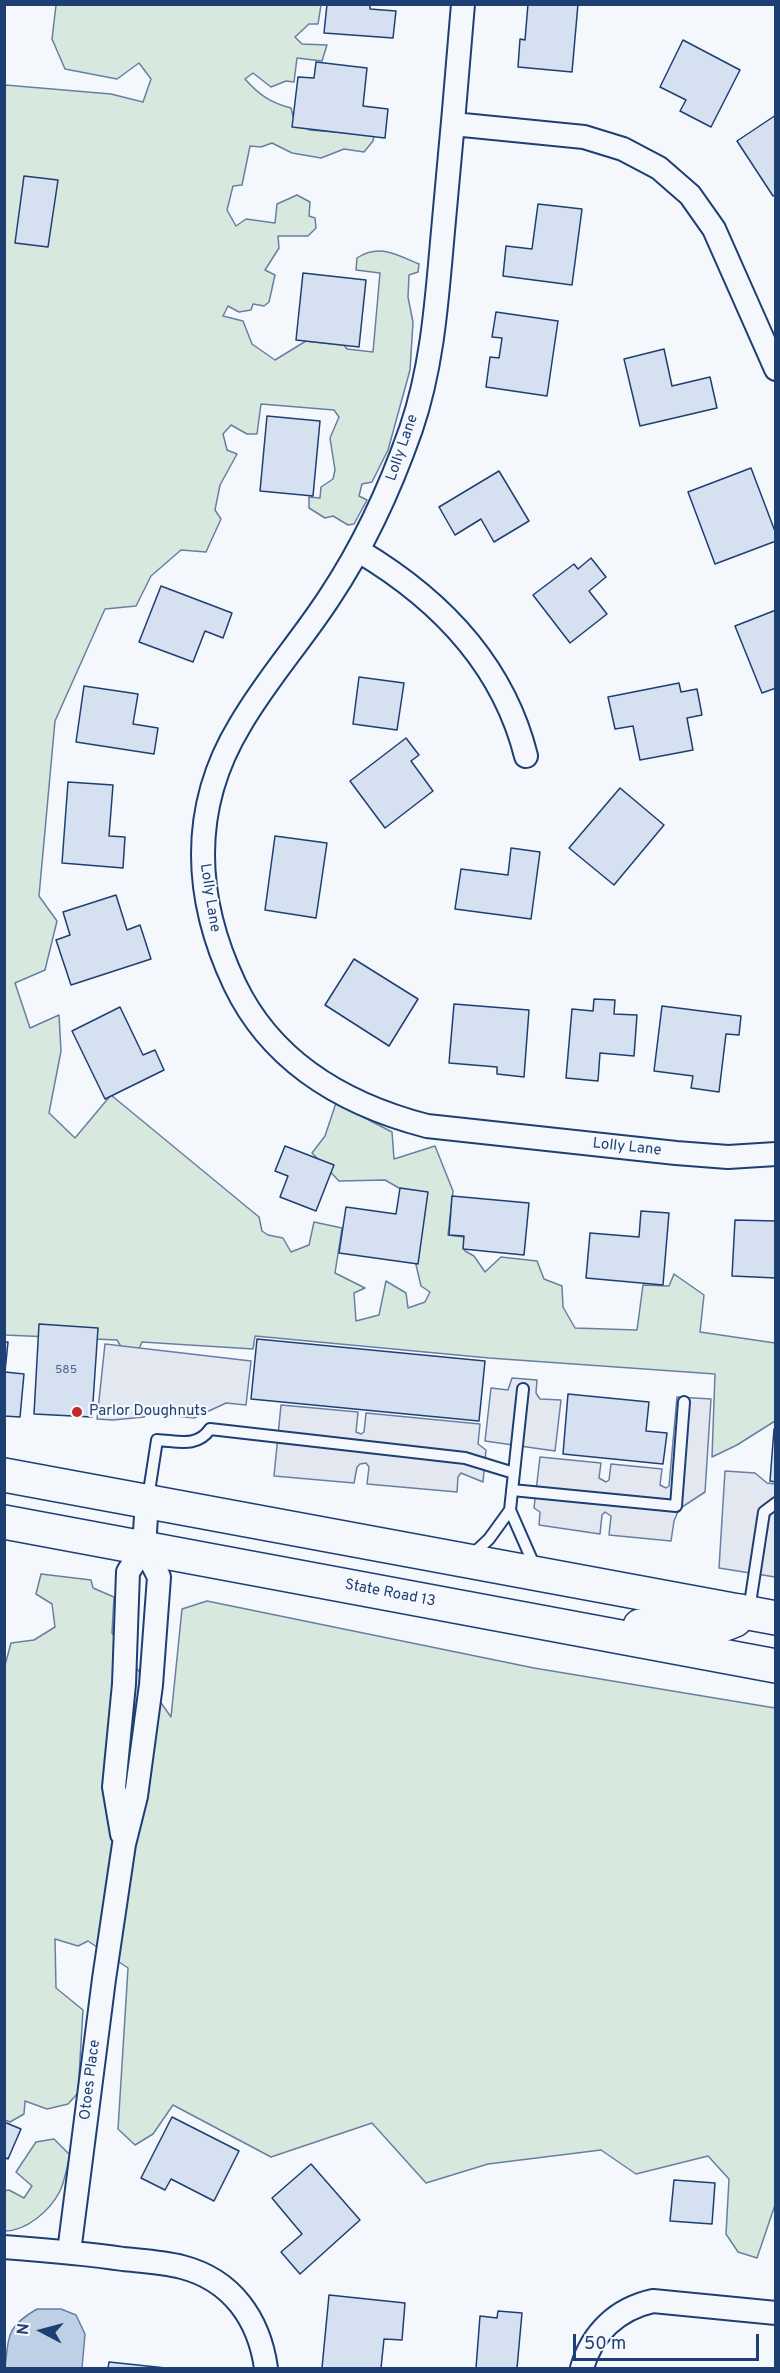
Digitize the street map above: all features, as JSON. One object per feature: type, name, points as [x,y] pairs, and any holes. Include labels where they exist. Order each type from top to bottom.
[{"type":"main road","points":[[4,1475],[754,1614]]},
{"type":"main road","name":"State Road 13","points":[[4,1522],[763,1664]]},
{"type":"main road","points":[[552,1625],[685,1626],[704,1629],[719,1627],[754,1614]]},
{"type":"main road","points":[[763,1664],[759,1649],[776,1642]]},
{"type":"street","name":"Lolly Lane","points":[[463,4],[435,318],[427,372],[413,424],[386,498],[359,551],[239,725],[224,755],[213,786],[206,818],[203,851],[204,885],[210,919],[220,952],[242,998],[288,1056],[319,1081],[352,1101],[371,1109],[427,1126],[676,1153],[728,1157],[776,1154]]},
{"type":"street","points":[[453,124],[584,137],[623,149],[659,168],[690,195],[714,229],[776,369]]},
{"type":"street","points":[[359,551],[389,569],[417,590],[467,639],[496,682],[519,729],[526,756]]},
{"type":"street","name":"Otoes Place","points":[[124,1844],[114,1787],[124,1684],[128,1572],[144,1547],[147,1501]]},
{"type":"street","name":"Otoes Place","points":[[69,2252],[104,1979],[124,1844],[136,1796],[151,1685],[159,1577],[144,1547]]},
{"type":"street","points":[[4,2247],[69,2252],[180,2266],[214,2280],[244,2308],[263,2345],[266,2368]]},
{"type":"street","points":[[582,2368],[592,2341],[609,2322],[620,2314],[653,2301],[776,2313]]},
{"type":"lane","points":[[523,1389],[510,1510],[537,1573]]},
{"type":"lane","points":[[512,1490],[676,1506],[684,1402]]},
{"type":"lane","points":[[147,1501],[157,1440],[194,1443],[204,1438],[210,1429],[465,1458],[514,1473]]},
{"type":"lane","points":[[754,1614],[765,1512],[776,1503]]},
{"type":"lane","points":[[466,1561],[489,1539],[510,1510]]},
{"type":"shaded area","points":[[56,5],[321,5],[318,24],[309,24],[295,37],[302,44],[327,45],[322,61],[297,58],[294,82],[286,81],[271,87],[253,73],[245,79],[266,98],[291,108],[293,116],[308,118],[309,130],[374,135],[373,141],[364,152],[344,149],[321,158],[292,153],[272,143],[261,147],[250,146],[242,185],[233,186],[227,210],[236,226],[246,219],[275,223],[277,204],[297,195],[310,202],[309,216],[315,218],[316,228],[308,236],[278,236],[279,248],[265,270],[275,275],[269,302],[264,306],[253,304],[251,310],[239,312],[228,306],[223,316],[243,321],[252,344],[275,360],[306,341],[344,345],[347,349],[373,352],[380,273],[356,270],[357,258],[373,251],[380,251],[396,254],[419,264],[418,272],[409,275],[408,297],[413,322],[410,370],[388,450],[372,482],[362,484],[359,496],[367,500],[354,524],[348,525],[333,516],[325,518],[309,508],[309,497],[320,498],[321,487],[333,479],[335,470],[330,438],[339,417],[334,410],[261,404],[257,434],[247,434],[231,425],[223,434],[227,450],[237,454],[220,485],[215,510],[221,519],[206,552],[181,550],[151,576],[136,606],[105,609],[55,721],[39,896],[57,921],[45,970],[15,983],[30,1028],[59,1015],[61,1051],[49,1113],[75,1138],[111,1095],[259,1217],[262,1231],[268,1235],[283,1238],[291,1252],[309,1245],[314,1222],[342,1228],[335,1273],[365,1288],[354,1293],[356,1321],[379,1315],[386,1281],[406,1293],[408,1308],[425,1302],[430,1292],[421,1286],[413,1252],[406,1192],[385,1180],[339,1181],[312,1153],[325,1136],[336,1103],[392,1132],[394,1159],[435,1146],[453,1191],[448,1235],[464,1237],[465,1251],[474,1256],[485,1272],[501,1257],[537,1261],[544,1279],[562,1286],[563,1307],[575,1328],[637,1330],[643,1285],[669,1286],[674,1274],[704,1295],[700,1332],[775,1343],[775,1421],[737,1445],[712,1457],[715,1374],[489,1358],[255,1336],[253,1349],[142,1342],[137,1353],[123,1350],[117,1340],[5,1335],[5,85],[111,94],[143,102],[151,79],[139,63],[117,79],[65,69],[52,39]]},
{"type":"shaded area","points":[[105,1344],[251,1361],[246,1405],[226,1403],[194,1418],[148,1413],[144,1417],[97,1419]]},
{"type":"shaded area","points":[[512,1378],[537,1380],[536,1393],[540,1399],[561,1400],[555,1451],[485,1441],[491,1388],[508,1390]]},
{"type":"shaded area","points":[[677,1397],[711,1399],[705,1492],[679,1509],[674,1521],[671,1541],[609,1535],[611,1516],[605,1512],[602,1515],[600,1534],[539,1525],[540,1512],[534,1508],[540,1457],[601,1463],[599,1478],[606,1482],[609,1480],[611,1464],[662,1469],[660,1485],[666,1488],[669,1486]]},
{"type":"shaded area","points":[[281,1405],[358,1412],[356,1432],[361,1434],[364,1432],[366,1413],[480,1424],[478,1444],[486,1450],[483,1482],[461,1473],[458,1477],[457,1492],[367,1484],[369,1467],[366,1463],[357,1467],[354,1483],[274,1476]]},
{"type":"shaded area","points":[[725,1471],[755,1473],[767,1483],[775,1484],[775,1577],[719,1568]]},
{"type":"shaded area","points":[[41,1574],[91,1580],[93,1588],[114,1597],[112,1633],[171,1717],[182,1609],[207,1601],[534,1668],[775,1708],[776,2202],[757,2258],[738,2252],[726,2234],[729,2179],[708,2156],[636,2174],[601,2150],[488,2164],[426,2183],[372,2123],[271,2157],[173,2105],[153,2134],[135,2145],[118,2129],[128,1968],[88,1941],[78,1946],[55,1939],[56,1988],[83,2010],[78,2093],[68,2104],[47,2109],[25,2101],[24,2114],[10,2122],[5,2120],[4,1669],[11,1643],[34,1640],[55,1627],[52,1604],[36,1594]]},
{"type":"shaded area","points":[[54,2139],[70,2155],[60,2191],[37,2219],[21,2228],[5,2231],[4,2191],[9,2190],[24,2198],[32,2186],[16,2172],[36,2142]]},
{"type":"water","points":[[37,2309],[61,2309],[76,2315],[85,2334],[82,2368],[5,2368],[7,2347],[14,2327]]},
{"type":"building","points":[[327,4],[370,4],[370,9],[396,11],[393,38],[324,33]]},
{"type":"building","points":[[528,4],[578,4],[572,72],[518,67],[520,39],[525,40]]},
{"type":"building","points":[[683,40],[740,70],[711,127],[680,111],[686,100],[660,87]]},
{"type":"building","points":[[316,62],[367,68],[363,106],[388,109],[385,138],[292,127],[298,77],[314,78]]},
{"type":"building","points":[[776,115],[776,194],[773,196],[737,141]]},
{"type":"building","points":[[24,176],[58,180],[48,247],[15,243]]},
{"type":"building","points":[[538,204],[582,209],[572,285],[503,276],[506,246],[532,249]]},
{"type":"building","points":[[303,273],[366,280],[359,347],[296,340]]},
{"type":"building","points":[[496,312],[558,321],[547,396],[486,387],[490,357],[499,358],[502,338],[492,337]]},
{"type":"building","points":[[664,349],[672,386],[710,377],[717,408],[640,426],[624,359]]},
{"type":"building","points":[[267,416],[320,421],[313,496],[260,491]]},
{"type":"building","points":[[751,468],[776,534],[776,541],[715,564],[688,492]]},
{"type":"building","points":[[499,471],[529,521],[494,542],[481,519],[455,535],[439,507]]},
{"type":"building","points":[[591,558],[606,577],[589,591],[607,614],[570,643],[533,595],[574,564],[578,569]]},
{"type":"building","points":[[161,586],[232,613],[223,638],[205,631],[193,662],[139,642]]},
{"type":"building","points":[[776,610],[776,688],[762,693],[735,626]]},
{"type":"building","points":[[359,677],[404,683],[397,730],[353,724]]},
{"type":"building","points":[[679,683],[681,692],[697,689],[702,715],[687,718],[693,750],[640,760],[633,726],[615,729],[608,697]]},
{"type":"building","points":[[84,686],[138,694],[133,724],[158,728],[154,754],[76,742]]},
{"type":"building","points":[[406,738],[419,755],[411,761],[433,791],[385,828],[350,781]]},
{"type":"building","points":[[68,782],[113,785],[109,836],[125,837],[123,868],[62,863]]},
{"type":"building","points":[[620,788],[664,825],[614,885],[569,848]]},
{"type":"building","points":[[275,836],[327,843],[316,918],[265,910]]},
{"type":"building","points":[[511,848],[540,852],[531,919],[455,909],[461,869],[508,875]]},
{"type":"building","points":[[116,895],[127,930],[140,925],[151,959],[71,985],[56,940],[70,935],[63,912]]},
{"type":"building","points":[[354,959],[418,999],[389,1046],[325,1005]]},
{"type":"building","points":[[594,999],[615,1000],[614,1014],[637,1015],[634,1056],[600,1053],[598,1081],[566,1078],[572,1009],[593,1011]]},
{"type":"building","points":[[454,1004],[529,1010],[524,1077],[497,1074],[497,1067],[449,1063]]},
{"type":"building","points":[[662,1006],[741,1016],[739,1035],[726,1034],[719,1092],[691,1088],[693,1076],[654,1071]]},
{"type":"building","points":[[120,1007],[143,1055],[155,1050],[164,1070],[105,1099],[72,1031]]},
{"type":"building","points":[[285,1146],[334,1165],[316,1211],[280,1197],[288,1176],[275,1171]]},
{"type":"building","points":[[400,1188],[428,1192],[418,1264],[339,1253],[346,1207],[396,1214]]},
{"type":"building","points":[[452,1196],[529,1203],[524,1255],[463,1249],[464,1236],[449,1235]]},
{"type":"building","points":[[641,1211],[669,1213],[663,1285],[586,1278],[590,1233],[639,1237]]},
{"type":"building","points":[[735,1220],[776,1221],[776,1278],[732,1276]]},
{"type":"building","points":[[39,1324],[98,1328],[92,1417],[34,1414]]},
{"type":"building","points":[[257,1339],[485,1361],[479,1421],[251,1399]]},
{"type":"building","points":[[4,1342],[8,1342],[5,1372],[24,1374],[20,1417],[4,1416]]},
{"type":"building","points":[[568,1394],[649,1402],[646,1431],[667,1433],[663,1464],[563,1454]]},
{"type":"building","points":[[774,1429],[776,1429],[776,1482],[770,1481]]},
{"type":"building","points":[[172,2117],[239,2151],[214,2201],[171,2179],[165,2190],[141,2178]]},
{"type":"building","points":[[4,2122],[21,2129],[8,2159],[4,2157]]},
{"type":"building","points":[[311,2164],[360,2220],[300,2274],[281,2252],[302,2234],[272,2198]]},
{"type":"building","points":[[674,2180],[715,2183],[712,2224],[670,2221]]},
{"type":"building","points":[[329,2295],[405,2303],[402,2340],[384,2339],[381,2368],[322,2368]]},
{"type":"building","points":[[498,2311],[522,2313],[517,2368],[476,2368],[480,2316],[497,2318]]},
{"type":"building","points":[[109,2362],[166,2368],[108,2368]]},
{"type":"place","name":"Parlor Doughnuts","points":[[77,1412]]}]
